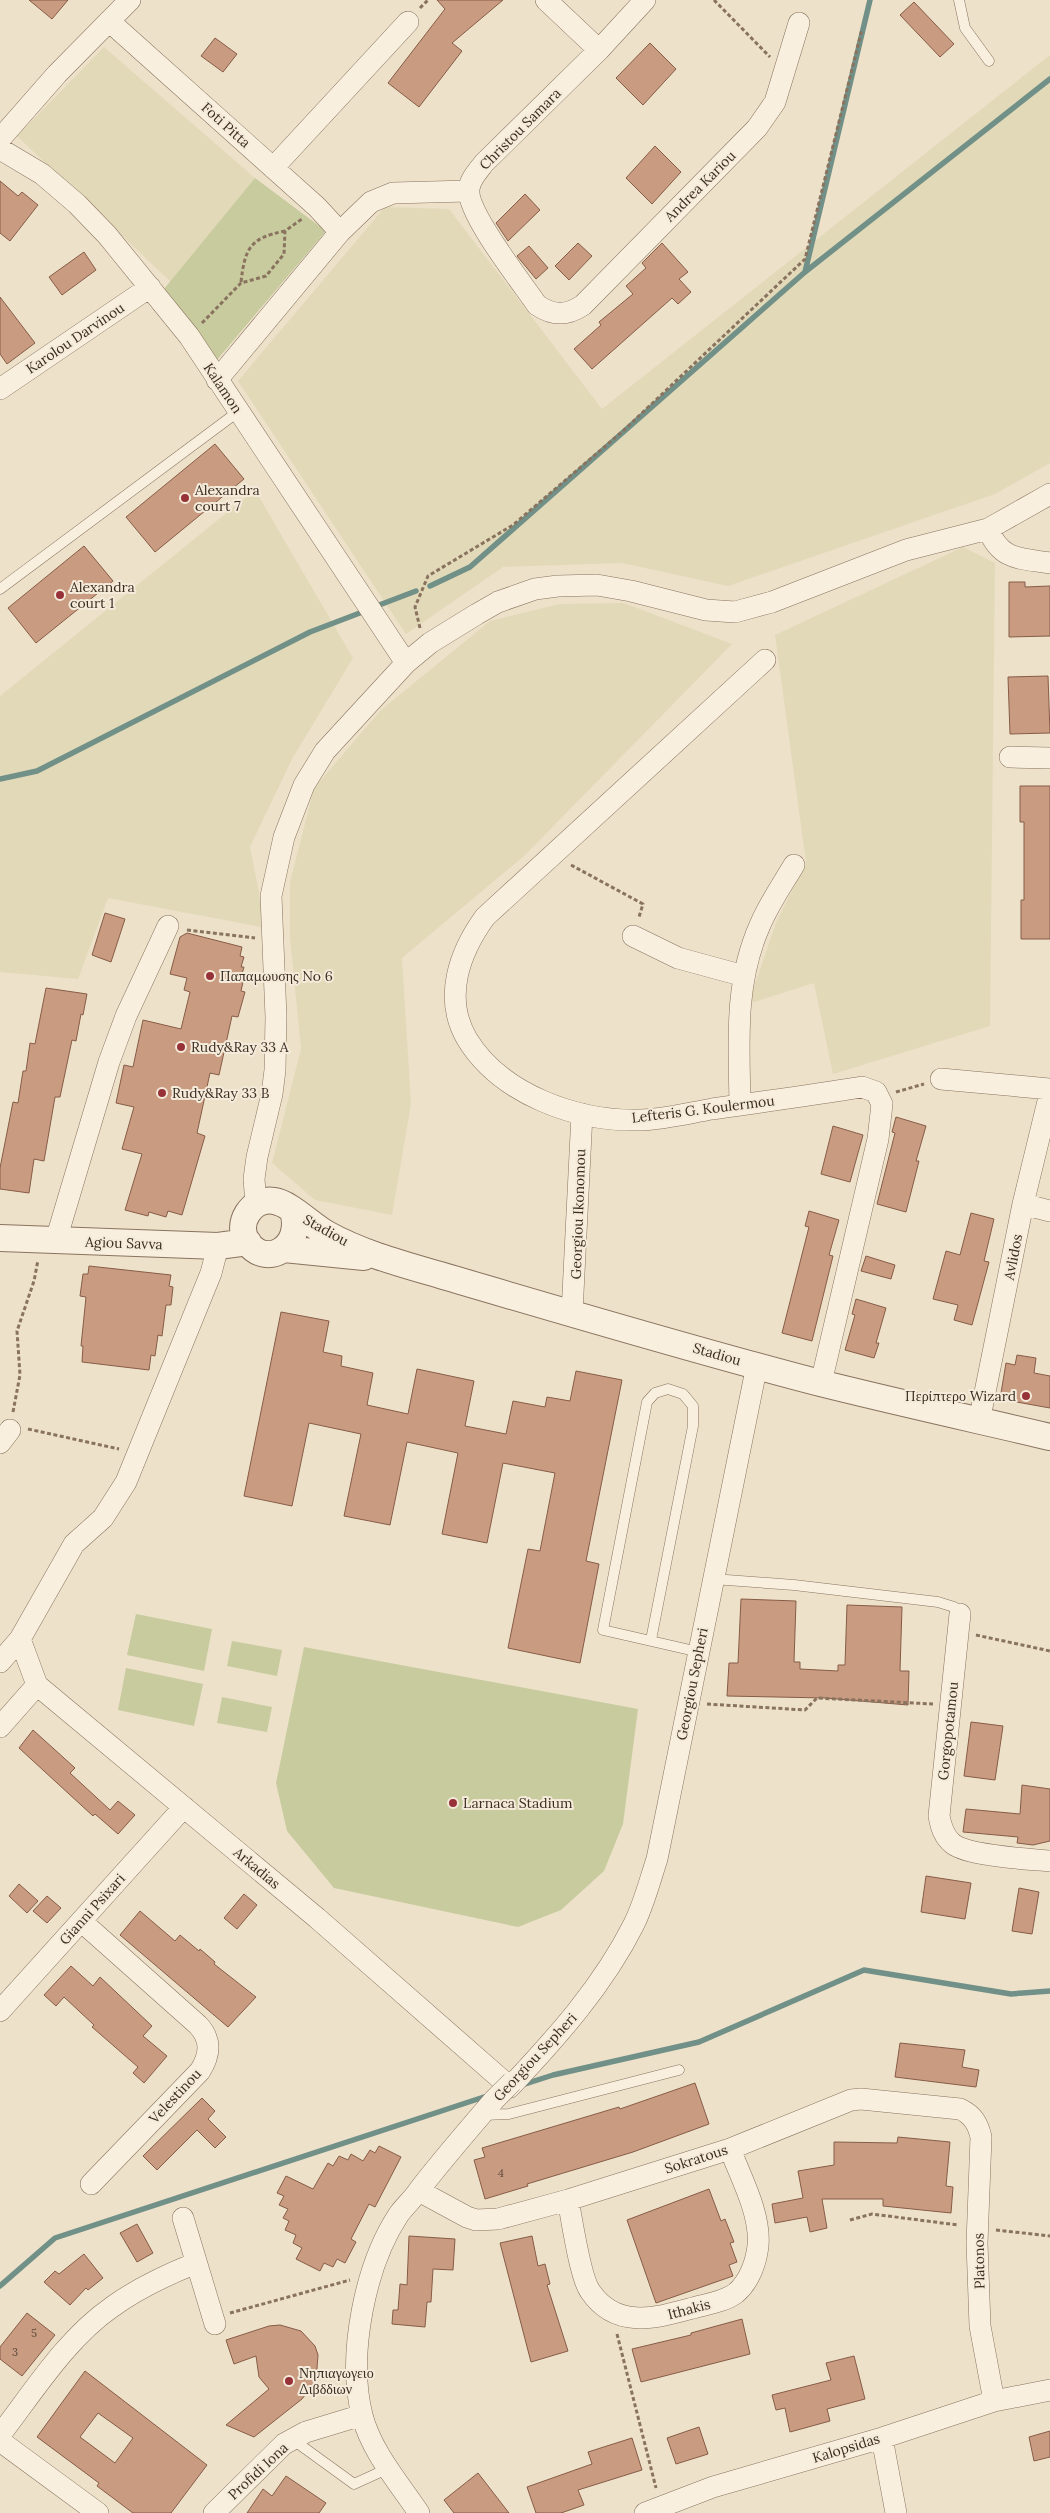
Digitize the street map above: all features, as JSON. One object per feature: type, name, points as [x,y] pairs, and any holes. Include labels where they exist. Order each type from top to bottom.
[{"type":"street","points":[[0,139],[58,74],[130,0]]},
{"type":"street","points":[[546,0],[599,50]]},
{"type":"street","name":"Christou Samara","points":[[468,191],[472,180],[484,163],[599,50],[645,0]]},
{"type":"street","name":"Foti Pitta","points":[[109,21],[317,208],[340,232]]},
{"type":"street","points":[[273,168],[408,22]]},
{"type":"street","name":"Andrea Kariou","points":[[468,191],[471,206],[482,225],[537,305],[547,312],[557,314],[572,312],[583,305],[757,128],[775,102],[799,23]]},
{"type":"street","name":"Kalamon","points":[[0,149],[42,174],[77,204],[107,235],[189,336],[406,663]]},
{"type":"street","points":[[217,380],[340,232],[370,202],[393,193],[468,191]]},
{"type":"street","name":"Karolou Darvinou","points":[[0,389],[150,287]]},
{"type":"street","points":[[256,1204],[254,1179],[256,1157],[272,1094],[275,1070],[276,1017],[271,896],[278,858],[288,822],[304,785],[317,763],[341,732],[406,663],[430,643],[498,602],[535,589],[558,586],[598,585],[631,591],[706,610],[735,612],[772,602],[906,550],[988,529],[1050,494]]},
{"type":"street","points":[[988,529],[993,542],[1008,556],[1050,563]]},
{"type":"street","name":"Lefteris G. Koulermou","points":[[765,660],[485,917],[469,940],[454,988],[460,1027],[477,1056],[505,1081],[554,1106],[582,1114],[641,1120],[862,1087],[876,1092],[880,1097]]},
{"type":"street","points":[[1010,757],[1050,758]]},
{"type":"street","points":[[740,1105],[739,1007],[744,976],[760,925],[794,865]]},
{"type":"street","points":[[49,1240],[126,1016],[168,926]]},
{"type":"street","points":[[633,936],[678,958],[744,976]]},
{"type":"street","points":[[941,1079],[1050,1089]]},
{"type":"street","name":"Avlidos","points":[[979,1422],[1023,1204],[1050,1093]]},
{"type":"street","points":[[821,1383],[878,1139],[882,1115],[880,1097]]},
{"type":"street","name":"Georgiou Ikonomou","points":[[572,1313],[582,1114]]},
{"type":"street","points":[[272,1200],[280,1202],[293,1211],[296,1229],[290,1244],[284,1249],[268,1253],[260,1251],[248,1242],[243,1225],[245,1216],[256,1204],[272,1200]]},
{"type":"street","points":[[1023,1204],[1050,1211]]},
{"type":"street","name":"Stadiou","points":[[293,1211],[328,1234],[387,1259],[821,1383],[979,1422],[1050,1437]]},
{"type":"street","name":"Agiou Savva","points":[[0,1238],[218,1246],[248,1242]]},
{"type":"street","points":[[0,1662],[20,1639],[74,1544],[104,1518],[126,1482],[211,1273],[218,1246]]},
{"type":"street","name":"Stadiou","points":[[284,1249],[387,1259]]},
{"type":"street","name":"Georgiou Sepheri","points":[[419,2513],[368,2432],[362,2415],[357,2374],[358,2339],[364,2300],[372,2274],[399,2214],[446,2153],[556,2039],[595,1989],[634,1923],[657,1859],[757,1365]]},
{"type":"street","name":"Gorgopotamou","points":[[959,1623],[939,1816],[943,1832],[953,1843],[971,1851],[1050,1861]]},
{"type":"street","points":[[0,1727],[37,1685],[20,1639]]},
{"type":"street","name":"Arkadias","points":[[37,1685],[317,1918],[499,2096]]},
{"type":"street","name":"Gianni Psixari","points":[[0,2011],[184,1807]]},
{"type":"street","name":"Velestinou","points":[[81,1921],[198,2025],[206,2035],[208,2048],[206,2061],[200,2071],[92,2184]]},
{"type":"street","name":"Sokratous","points":[[418,2191],[457,2213],[476,2220],[498,2219],[568,2200],[730,2149],[851,2100],[861,2099],[954,2107],[966,2112],[974,2120]]},
{"type":"street","name":"Platonos","points":[[974,2120],[979,2128],[981,2147],[978,2228],[980,2326],[994,2401]]},
{"type":"street","name":"Ithakis","points":[[568,2200],[586,2285],[598,2302],[630,2318],[651,2319],[726,2300],[742,2287],[756,2257],[758,2234],[754,2213],[730,2149]]},
{"type":"street","points":[[183,2218],[214,2321]]},
{"type":"street","points":[[0,2435],[54,2365],[97,2319],[145,2286],[196,2263]]},
{"type":"street","name":"Kalopsidas","points":[[653,2510],[713,2487],[882,2438],[994,2401],[1050,2390]]},
{"type":"street","name":"Profidi Iona","points":[[214,2513],[272,2454],[292,2439],[320,2427],[362,2415]]},
{"type":"street","points":[[882,2438],[896,2513]]},
{"type":"street","points":[[0,2441],[98,2513]]},
{"type":"lane","points":[[959,0],[965,28],[989,61]]},
{"type":"lane","points":[[0,589],[240,411]]},
{"type":"lane","points":[[650,1640],[693,1426],[693,1406],[683,1394],[668,1389],[655,1392],[647,1402],[603,1630],[699,1652]]},
{"type":"lane","points":[[714,1579],[794,1585],[938,1602],[954,1607],[959,1623]]},
{"type":"lane","points":[[499,2096],[509,2114],[679,2070]]},
{"type":"lane","points":[[292,2439],[354,2484],[389,2468]]},
{"type":"path","points":[[714,0],[785,72]]},
{"type":"path","points":[[430,643],[418,624],[415,607],[428,576],[514,525],[623,431],[805,259],[862,29]]},
{"type":"path","points":[[241,283],[244,256],[262,236],[285,231],[317,208]]},
{"type":"path","points":[[189,336],[241,283],[266,276],[284,254],[285,231]]},
{"type":"path","points":[[552,855],[643,904],[633,936]]},
{"type":"path","points":[[168,926],[206,934],[273,940]]},
{"type":"path","points":[[880,1097],[941,1079]]},
{"type":"path","points":[[5,1436],[20,1375],[17,1331],[49,1240]]},
{"type":"path","points":[[5,1436],[22,1428],[139,1454]]},
{"type":"path","points":[[959,1623],[1050,1651]]},
{"type":"path","points":[[688,1702],[805,1710],[817,1698],[951,1705]]},
{"type":"path","points":[[850,2220],[872,2214],[1050,2236]]},
{"type":"path","points":[[214,2321],[372,2274]]},
{"type":"path","points":[[618,2313],[617,2340],[653,2510]]},
{"type":"shaded area","points":[[104,47],[255,178],[171,282],[17,136]]},
{"type":"shaded area","points":[[1050,55],[1050,463],[995,494],[728,586],[622,563],[503,567],[406,634],[238,381],[385,207],[449,209],[602,409]]},
{"type":"shaded area","points":[[255,490],[353,658],[292,759],[250,847],[266,928],[108,898],[78,979],[0,972],[0,696]]},
{"type":"shaded area","points":[[963,547],[995,563],[990,1026],[833,1074],[814,983],[748,1004],[776,923],[806,862],[775,635]]},
{"type":"shaded area","points":[[624,603],[732,644],[524,856],[402,958],[411,1104],[392,1215],[315,1200],[272,1163],[301,1049],[290,938],[290,882],[314,788],[381,710],[490,621],[559,604]]},
{"type":"green space","points":[[255,178],[326,231],[216,361],[164,289]]},
{"type":"green space","points":[[136,1614],[212,1629],[204,1671],[127,1655]]},
{"type":"green space","points":[[232,1641],[282,1650],[277,1676],[227,1666]]},
{"type":"green space","name":"Larnaca Stadium","points":[[304,1647],[638,1709],[623,1824],[604,1871],[561,1910],[518,1927],[334,1888],[287,1831],[276,1783]]},
{"type":"green space","points":[[126,1668],[203,1684],[194,1726],[118,1710]]},
{"type":"green space","points":[[222,1697],[272,1707],[267,1732],[217,1723]]},
{"type":"building","points":[[29,0],[68,0],[52,19]]},
{"type":"building","points":[[437,0],[503,0],[452,43],[462,51],[419,107],[388,83],[445,9]]},
{"type":"building","points":[[914,2],[954,44],[940,57],[900,15]]},
{"type":"building","points":[[215,38],[237,54],[223,72],[201,56]]},
{"type":"building","points":[[650,43],[676,69],[643,105],[616,78]]},
{"type":"building","points":[[655,146],[681,172],[652,204],[626,178]]},
{"type":"building","points":[[0,181],[18,196],[22,192],[38,205],[10,241],[0,233]]},
{"type":"building","points":[[525,194],[540,210],[508,241],[496,223]]},
{"type":"building","points":[[578,243],[592,256],[569,280],[555,266]]},
{"type":"building","points":[[662,243],[688,272],[679,279],[691,292],[678,304],[672,298],[592,369],[574,349],[601,325],[599,322],[633,294],[626,286],[646,268],[642,263]]},
{"type":"building","points":[[529,246],[548,268],[536,279],[517,256]]},
{"type":"building","points":[[84,252],[96,270],[62,295],[49,277]]},
{"type":"building","points":[[0,297],[35,343],[7,364],[0,354]]},
{"type":"building","name":"Alexandra court 7","points":[[215,444],[244,479],[155,552],[126,517]]},
{"type":"building","name":"Alexandra court 1","points":[[84,546],[113,581],[36,643],[8,608]]},
{"type":"building","points":[[1009,582],[1025,582],[1025,587],[1050,586],[1050,636],[1009,637]]},
{"type":"building","points":[[1048,676],[1050,733],[1010,734],[1008,677]]},
{"type":"building","points":[[1020,786],[1050,786],[1050,939],[1021,939],[1021,900],[1024,900],[1024,822],[1020,822]]},
{"type":"building","points":[[105,913],[125,919],[111,962],[92,955]]},
{"type":"building","points":[[187,933],[242,947],[240,956],[244,957],[241,967],[244,967],[240,981],[243,982],[241,991],[245,992],[238,1017],[232,1016],[219,1075],[210,1073],[197,1133],[205,1136],[182,1215],[168,1211],[166,1217],[149,1212],[148,1216],[125,1210],[142,1154],[122,1149],[134,1107],[116,1103],[124,1065],[133,1067],[143,1020],[181,1029],[190,992],[184,990],[187,978],[170,974],[180,937]]},
{"type":"building","points":[[46,988],[87,994],[83,1015],[81,1014],[76,1041],[72,1040],[60,1097],[55,1097],[44,1161],[34,1159],[29,1193],[0,1189],[0,1168],[13,1102],[18,1103],[23,1071],[26,1071],[30,1043],[35,1044]]},
{"type":"building","points":[[896,1117],[926,1126],[916,1161],[919,1161],[906,1212],[877,1204],[895,1133],[892,1132]]},
{"type":"building","points":[[833,1126],[863,1135],[850,1182],[821,1174]]},
{"type":"building","points":[[809,1211],[839,1220],[829,1255],[833,1256],[812,1341],[782,1333],[809,1227],[805,1226]]},
{"type":"building","points":[[971,1213],[994,1219],[984,1261],[989,1262],[972,1325],[954,1320],[958,1305],[933,1299],[946,1251],[960,1255]]},
{"type":"building","points":[[866,1256],[895,1265],[891,1279],[861,1271]]},
{"type":"building","points":[[89,1266],[171,1275],[169,1286],[173,1287],[171,1305],[166,1305],[162,1336],[158,1335],[155,1356],[151,1355],[149,1370],[82,1362],[83,1346],[81,1346],[86,1297],[80,1296],[83,1274],[88,1274]]},
{"type":"building","points":[[856,1299],[886,1308],[876,1343],[879,1343],[874,1358],[845,1350],[855,1315],[852,1314]]},
{"type":"building","points":[[281,1312],[329,1321],[323,1352],[342,1356],[341,1366],[373,1373],[367,1405],[408,1414],[417,1369],[474,1381],[465,1426],[506,1434],[513,1401],[545,1407],[547,1397],[570,1401],[576,1371],[622,1380],[586,1561],[599,1564],[580,1663],[508,1648],[528,1549],[540,1551],[555,1473],[503,1463],[487,1543],[442,1534],[458,1453],[407,1442],[390,1525],[344,1516],[361,1434],[309,1423],[292,1506],[244,1496]]},
{"type":"building","points":[[1017,1355],[1036,1358],[1034,1373],[1050,1376],[1050,1408],[1000,1399],[1006,1363],[1015,1365]]},
{"type":"building","points":[[741,1599],[796,1601],[794,1662],[800,1662],[800,1669],[838,1671],[838,1665],[845,1665],[847,1605],[902,1607],[900,1671],[909,1671],[908,1705],[825,1698],[727,1696],[729,1663],[738,1663]]},
{"type":"building","points":[[971,1722],[1003,1726],[995,1780],[964,1776]]},
{"type":"building","points":[[33,1730],[75,1768],[70,1773],[110,1810],[118,1801],[135,1815],[118,1834],[95,1814],[93,1816],[19,1748]]},
{"type":"building","points":[[1022,1785],[1050,1789],[1050,1841],[1033,1845],[1017,1843],[1018,1837],[963,1832],[966,1809],[1020,1814]]},
{"type":"building","points":[[926,1876],[971,1883],[965,1919],[921,1912]]},
{"type":"building","points":[[19,1884],[38,1901],[27,1913],[9,1896]]},
{"type":"building","points":[[1019,1888],[1039,1892],[1032,1934],[1012,1931]]},
{"type":"building","points":[[244,1894],[257,1905],[237,1929],[224,1918]]},
{"type":"building","points":[[47,1896],[61,1908],[47,1923],[33,1911]]},
{"type":"building","points":[[140,1911],[175,1941],[180,1935],[199,1951],[200,1949],[215,1962],[214,1964],[256,1997],[228,2027],[120,1935]]},
{"type":"building","points":[[71,1966],[93,1986],[100,1977],[152,2026],[143,2036],[167,2056],[144,2083],[133,2073],[138,2067],[92,2027],[94,2025],[64,1997],[56,2006],[44,1995]]},
{"type":"building","points":[[900,2043],[965,2050],[962,2067],[979,2070],[976,2087],[895,2077]]},
{"type":"building","points":[[695,2083],[709,2124],[633,2152],[527,2184],[528,2186],[485,2199],[474,2160],[485,2157],[482,2148],[619,2107],[620,2109]]},
{"type":"building","points":[[202,2098],[215,2111],[208,2119],[226,2137],[215,2148],[197,2130],[157,2170],[143,2156]]},
{"type":"building","points":[[898,2137],[950,2142],[946,2186],[953,2187],[951,2213],[883,2206],[883,2199],[822,2199],[827,2228],[810,2232],[807,2217],[775,2223],[772,2204],[803,2198],[798,2171],[834,2165],[834,2142],[897,2143]]},
{"type":"building","points":[[379,2146],[401,2157],[375,2207],[369,2204],[351,2239],[356,2242],[345,2263],[337,2259],[333,2267],[324,2263],[320,2271],[296,2259],[302,2248],[293,2243],[296,2235],[285,2230],[289,2221],[283,2218],[288,2209],[279,2205],[284,2196],[277,2193],[286,2176],[313,2189],[328,2163],[333,2166],[339,2156],[348,2160],[351,2154],[363,2161],[370,2150],[375,2153]]},
{"type":"building","points":[[709,2189],[721,2221],[725,2219],[734,2242],[730,2243],[737,2262],[729,2265],[733,2276],[656,2303],[627,2220]]},
{"type":"building","points":[[137,2224],[153,2253],[137,2262],[120,2233]]},
{"type":"building","points":[[409,2236],[455,2239],[453,2270],[433,2269],[431,2302],[427,2302],[425,2327],[392,2324],[393,2310],[398,2310],[400,2284],[407,2285]]},
{"type":"building","points":[[532,2236],[538,2266],[545,2264],[550,2284],[547,2285],[568,2351],[531,2362],[500,2243]]},
{"type":"building","points":[[84,2254],[103,2278],[88,2290],[86,2288],[70,2305],[44,2282],[55,2271],[59,2274]]},
{"type":"building","points":[[27,2313],[55,2335],[22,2376],[0,2359],[0,2347]]},
{"type":"building","points":[[742,2319],[750,2354],[641,2382],[632,2349],[691,2335],[691,2333]]},
{"type":"building","name":"Νηπιαγωγειο Διβδδιων","points":[[280,2325],[301,2331],[315,2346],[318,2355],[316,2381],[302,2399],[254,2437],[226,2425],[269,2389],[259,2377],[256,2356],[234,2364],[226,2340],[269,2326]]},
{"type":"building","points":[[854,2356],[865,2399],[827,2409],[830,2421],[790,2432],[785,2408],[776,2410],[772,2395],[831,2380],[826,2363]]},
{"type":"building","points":[[85,2371],[207,2465],[171,2513],[133,2513],[97,2486],[99,2483],[37,2437]],"holes":[[[98,2413],[133,2438],[115,2463],[80,2437]]]},
{"type":"building","points":[[699,2427],[708,2454],[676,2464],[667,2438]]},
{"type":"building","points":[[1050,2431],[1050,2457],[1034,2461],[1029,2437]]},
{"type":"building","points":[[632,2438],[642,2470],[578,2490],[584,2505],[561,2513],[536,2513],[527,2487],[592,2464],[588,2452]]},
{"type":"building","points":[[478,2473],[509,2513],[454,2513],[444,2500]]},
{"type":"building","points":[[286,2476],[326,2503],[319,2513],[247,2513],[263,2489],[272,2496]]},
{"type":"waterway","points":[[805,272],[870,0]]},
{"type":"waterway","points":[[430,586],[470,567],[805,272],[1050,79]]},
{"type":"waterway","points":[[374,607],[416,591]]},
{"type":"waterway","points":[[0,779],[37,771],[310,632],[365,611]]},
{"type":"waterway","points":[[522,2085],[553,2075],[699,2042],[864,1970],[1011,1994],[1050,1991]]},
{"type":"waterway","points":[[0,2286],[55,2238],[487,2096]]},
{"type":"place","name":"Alexandra court 7","points":[[185,498]]},
{"type":"place","name":"Alexandra court 1","points":[[60,595]]},
{"type":"place","name":"Παπαμωυσης No 6","points":[[210,976]]},
{"type":"place","name":"Rudy&Ray 33 A","points":[[181,1047]]},
{"type":"place","name":"Rudy&Ray 33 B","points":[[162,1093]]},
{"type":"place","name":"Περίπτερο Wizard","points":[[1026,1396]]},
{"type":"place","name":"Larnaca Stadium","points":[[453,1803]]},
{"type":"place","name":"Νηπιαγωγειο Διβδδιων","points":[[289,2381]]}]
